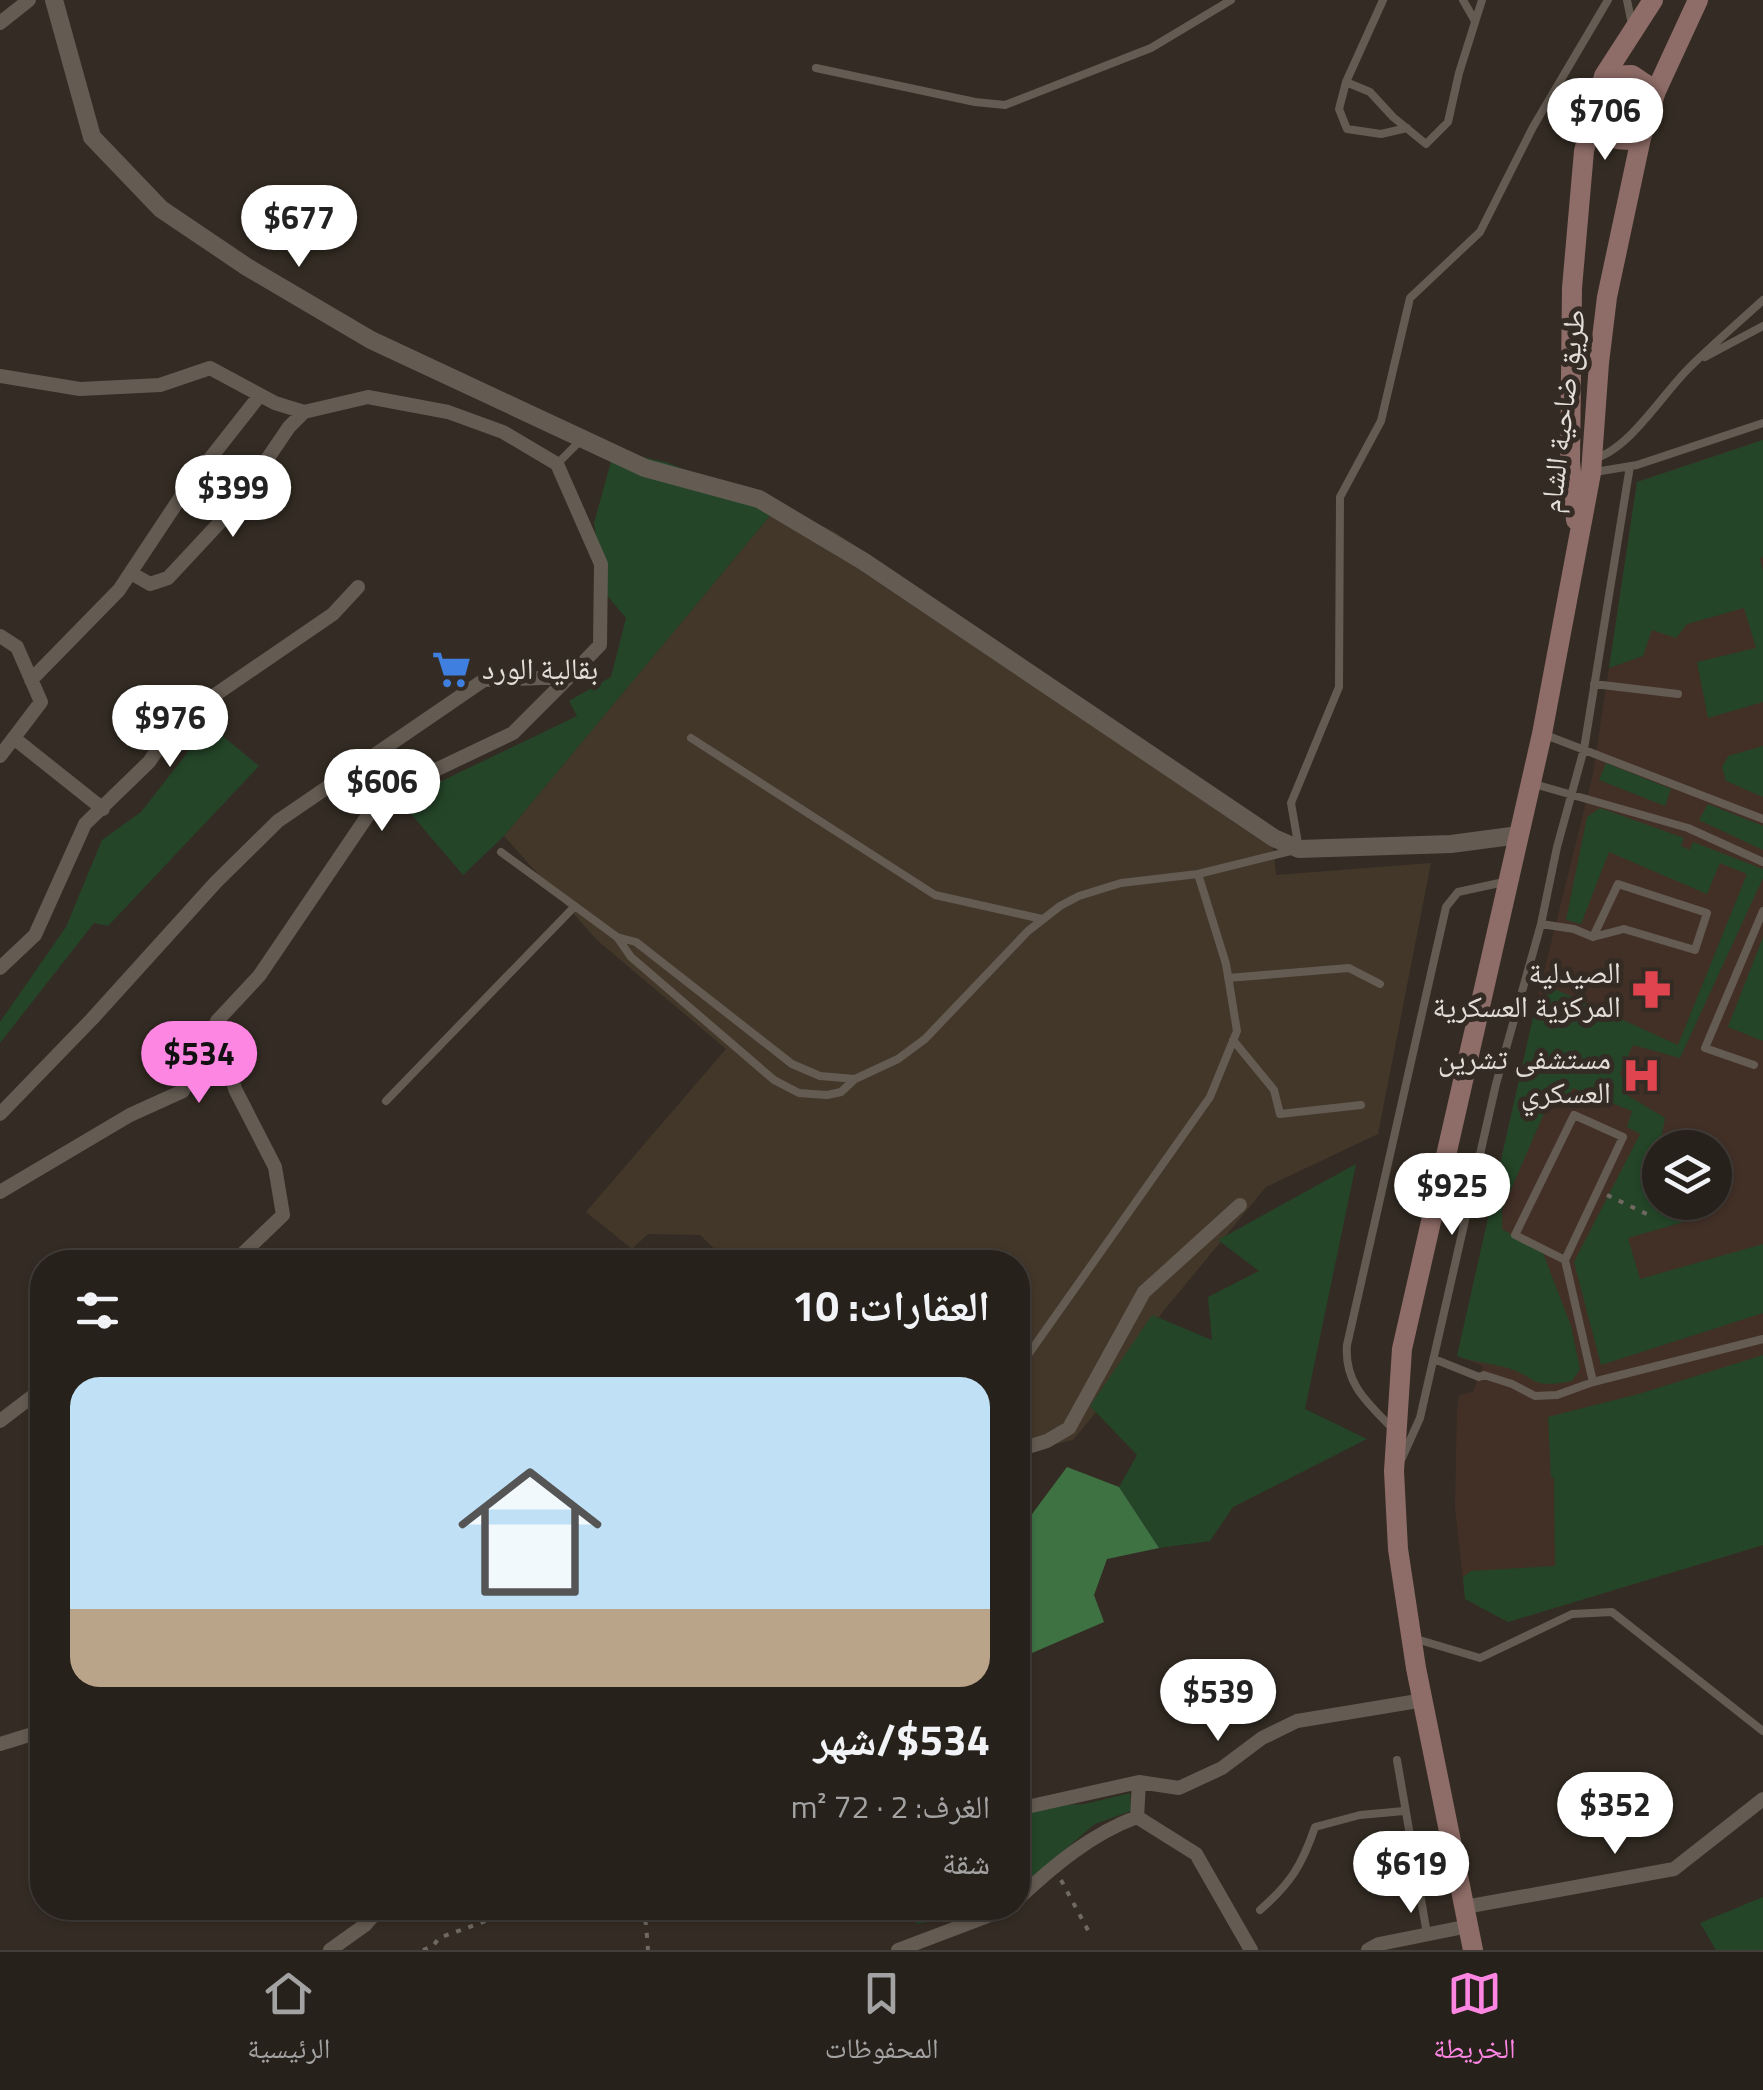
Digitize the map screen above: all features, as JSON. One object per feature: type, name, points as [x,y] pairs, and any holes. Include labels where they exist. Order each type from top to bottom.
[{"type":"main road","name":"طريق ضاحية الشام","points":[[1578,533],[1570,462],[1572,288],[1576,222],[1590,121],[1604,76],[1653,0]]},
{"type":"main road","name":"طريق ضاحية الشام","points":[[1578,533],[1592,466],[1607,296],[1641,138],[1656,91],[1698,0]]},
{"type":"main road","points":[[1604,76],[1632,75],[1656,91]]},
{"type":"main road","points":[[1590,121],[1614,140],[1641,138]]},
{"type":"main road","points":[[1473,1950],[1411,1638],[1398,1549],[1395,1431],[1402,1349],[1542,734],[1578,533]]},
{"type":"street","points":[[0,23],[29,0]]},
{"type":"street","points":[[54,0],[92,137],[161,209],[247,267],[370,340],[645,468],[759,499],[863,561],[1274,838],[1298,849],[1451,844],[1519,835]]},
{"type":"street","points":[[0,376],[80,389],[160,384],[210,368],[260,395],[304,412]]},
{"type":"street","points":[[31,680],[119,590],[186,489],[260,395]]},
{"type":"street","points":[[0,1192],[130,1115],[184,1090],[217,1020],[259,976],[381,796],[513,733],[600,645],[601,564],[557,464],[503,432],[448,412],[368,397],[304,412],[289,427],[236,505],[168,578],[150,584],[130,573]]},
{"type":"street","points":[[0,968],[35,935],[85,824],[149,762],[177,721],[333,614],[358,587]]},
{"type":"street","points":[[0,636],[17,646],[41,702],[0,756]]},
{"type":"street","points":[[0,1114],[278,821],[484,680],[569,677]]},
{"type":"street","points":[[15,739],[103,809]]},
{"type":"street","points":[[217,1020],[236,1089],[275,1167],[283,1216],[247,1250]]},
{"type":"street","points":[[1030,1447],[1047,1442],[1069,1428],[1144,1292],[1240,1205]]},
{"type":"street","points":[[0,1421],[30,1397]]},
{"type":"street","points":[[1030,1806],[1139,1782],[1179,1788],[1222,1768],[1262,1738],[1297,1721],[1424,1700]]},
{"type":"street","points":[[0,1744],[30,1735]]},
{"type":"street","points":[[1138,1817],[1139,1782]]},
{"type":"street","points":[[1368,1950],[1379,1944],[1427,1940],[1467,1916],[1674,1869],[1763,1800]]},
{"type":"street","points":[[1030,1889],[1109,1827],[1138,1817]]},
{"type":"street","points":[[1138,1817],[1196,1854],[1251,1950]]},
{"type":"street","points":[[330,1950],[370,1920]]},
{"type":"street","points":[[898,1950],[977,1920]]},
{"type":"lane","points":[[816,68],[1005,105],[1151,48],[1231,0]]},
{"type":"lane","points":[[1383,0],[1346,82],[1340,108],[1347,129],[1380,134],[1408,128]]},
{"type":"lane","points":[[1463,0],[1476,21]]},
{"type":"lane","points":[[1346,82],[1370,92],[1426,144],[1448,122],[1458,74],[1482,0]]},
{"type":"lane","points":[[501,852],[616,937],[631,958],[774,1080],[813,1096],[841,1092],[855,1079],[898,1059],[925,1039],[1042,919],[1069,901],[1100,888],[1198,874],[1298,849],[1291,803],[1339,687],[1340,497],[1381,421],[1410,298],[1480,232],[1533,127],[1608,0]]},
{"type":"lane","points":[[1633,28],[1642,0]]},
{"type":"lane","points":[[1625,3],[1633,28]]},
{"type":"lane","points":[[1592,466],[1624,442],[1693,364],[1763,300]]},
{"type":"lane","points":[[1693,364],[1763,326]]},
{"type":"lane","points":[[1592,466],[1630,466],[1763,423]]},
{"type":"lane","points":[[557,464],[581,440]]},
{"type":"lane","points":[[1394,1471],[1414,1434],[1434,1359],[1496,1084],[1542,924],[1557,847],[1584,749],[1630,466]]},
{"type":"lane","points":[[1594,684],[1678,694]]},
{"type":"lane","points":[[1542,734],[1763,819]]},
{"type":"lane","points":[[691,738],[935,894],[1042,919]]},
{"type":"lane","points":[[1530,783],[1688,828],[1763,862]]},
{"type":"lane","points":[[1030,1352],[1210,1097],[1237,1031],[1228,978],[1198,874]]},
{"type":"lane","points":[[1395,1431],[1355,1390],[1347,1366],[1347,1345],[1446,907],[1458,892],[1508,881]]},
{"type":"lane","points":[[1542,924],[1574,929],[1593,937],[1624,929],[1695,950],[1706,914],[1618,884],[1593,937]]},
{"type":"lane","points":[[386,1101],[575,906]]},
{"type":"lane","points":[[1754,1065],[1706,1048],[1763,911]]},
{"type":"lane","points":[[616,937],[636,942],[801,1068],[830,1078],[855,1079]]},
{"type":"lane","points":[[1228,978],[1349,968],[1380,984]]},
{"type":"lane","points":[[742,1052],[755,1035]]},
{"type":"lane","points":[[1233,1040],[1274,1090],[1280,1114],[1361,1104]]},
{"type":"lane","points":[[1565,1260],[1515,1235],[1574,1115],[1623,1137],[1565,1260],[1592,1382]]},
{"type":"lane","points":[[1434,1359],[1479,1377],[1484,1374],[1512,1384],[1535,1396],[1557,1395],[1592,1382],[1763,1339]]},
{"type":"lane","points":[[1411,1638],[1480,1658],[1572,1614],[1612,1612],[1763,1732]]},
{"type":"lane","points":[[1397,1760],[1427,1940]]},
{"type":"lane","points":[[1260,1910],[1283,1890],[1303,1862],[1315,1827],[1360,1815],[1404,1810]]},
{"type":"path","points":[[1598,1190],[1642,1212]]},
{"type":"path","points":[[1054,1867],[1090,1934]]},
{"type":"path","points":[[423,1950],[439,1938],[488,1920]]},
{"type":"path","points":[[644,1920],[648,1950]]},
{"type":"shaded area","name":"مستشفى تشرين العسكري","points":[[1763,440],[1763,1545],[1508,1622],[1465,1599],[1455,1507],[1457,1411],[1459,1395],[1473,1392],[1483,1366],[1457,1356],[1536,1004],[1593,774],[1637,482]]},
{"type":"shaded area","points":[[779,505],[835,532],[1272,836],[1276,875],[1431,863],[1378,1134],[1266,1187],[1161,1314],[1102,1405],[1073,1440],[1030,1449],[1030,1250],[716,1250],[700,1235],[648,1234],[632,1249],[586,1212],[726,1049],[598,941],[504,836]]},
{"type":"green space","points":[[1763,440],[1763,702],[1708,718],[1697,662],[1756,648],[1744,608],[1687,624],[1676,638],[1652,630],[1643,656],[1609,668],[1637,482]]},
{"type":"green space","points":[[614,451],[665,462],[779,505],[504,836],[463,875],[400,801],[577,716],[569,701],[611,677],[626,618],[604,592],[594,523]]},
{"type":"green space","points":[[209,725],[259,766],[108,926],[94,923],[0,1043],[0,1022],[66,927],[102,840],[141,812]]},
{"type":"green space","points":[[1763,746],[1763,797],[1726,781],[1722,767],[1728,756]]},
{"type":"green space","points":[[1606,763],[1671,789],[1665,806],[1599,780]]},
{"type":"green space","points":[[1708,804],[1763,826],[1763,850],[1699,820]]},
{"type":"green space","points":[[1600,808],[1684,838],[1681,846],[1690,850],[1693,842],[1763,869],[1763,878],[1680,1058],[1633,1045],[1620,1073],[1626,1087],[1622,1092],[1665,1118],[1663,1130],[1642,1130],[1642,1220],[1691,1220],[1628,1238],[1640,1279],[1763,1244],[1763,1313],[1601,1365],[1574,1262],[1640,1134],[1627,1127],[1632,1111],[1573,1088],[1565,1101],[1552,1095],[1502,1210],[1502,1229],[1543,1253],[1571,1326],[1580,1369],[1572,1381],[1547,1384],[1504,1367],[1457,1356],[1536,1004],[1555,989],[1678,1045],[1747,874],[1720,863],[1707,894],[1609,852],[1581,924],[1566,920],[1587,817]]},
{"type":"green space","points":[[1763,937],[1763,1041],[1728,1027]]},
{"type":"green space","points":[[1356,1164],[1305,1409],[1367,1439],[1233,1507],[1210,1541],[1159,1548],[1119,1487],[1137,1455],[1090,1406],[1152,1315],[1212,1340],[1208,1297],[1259,1271],[1218,1240]]},
{"type":"green space","points":[[1763,1355],[1763,1545],[1508,1622],[1465,1599],[1463,1577],[1471,1571],[1555,1566],[1554,1478],[1548,1417]]},
{"type":"green space","points":[[1067,1467],[1119,1487],[1159,1548],[1107,1559],[1094,1595],[1104,1622],[1030,1654],[1030,1517]]},
{"type":"green space","points":[[1130,1793],[1131,1811],[1095,1824],[1030,1879],[1030,1807],[1085,1804]]},
{"type":"green space","points":[[1763,1897],[1763,1950],[1716,1950],[1700,1923]]},
{"type":"place","name":"بقالية الورد","points":[[452,669]]},
{"type":"place","name":"الصيدلية المركزية العسكرية","points":[[1651,990]]},
{"type":"place","name":"مستشفى تشرين العسكري","points":[[1641,1076]]}]
